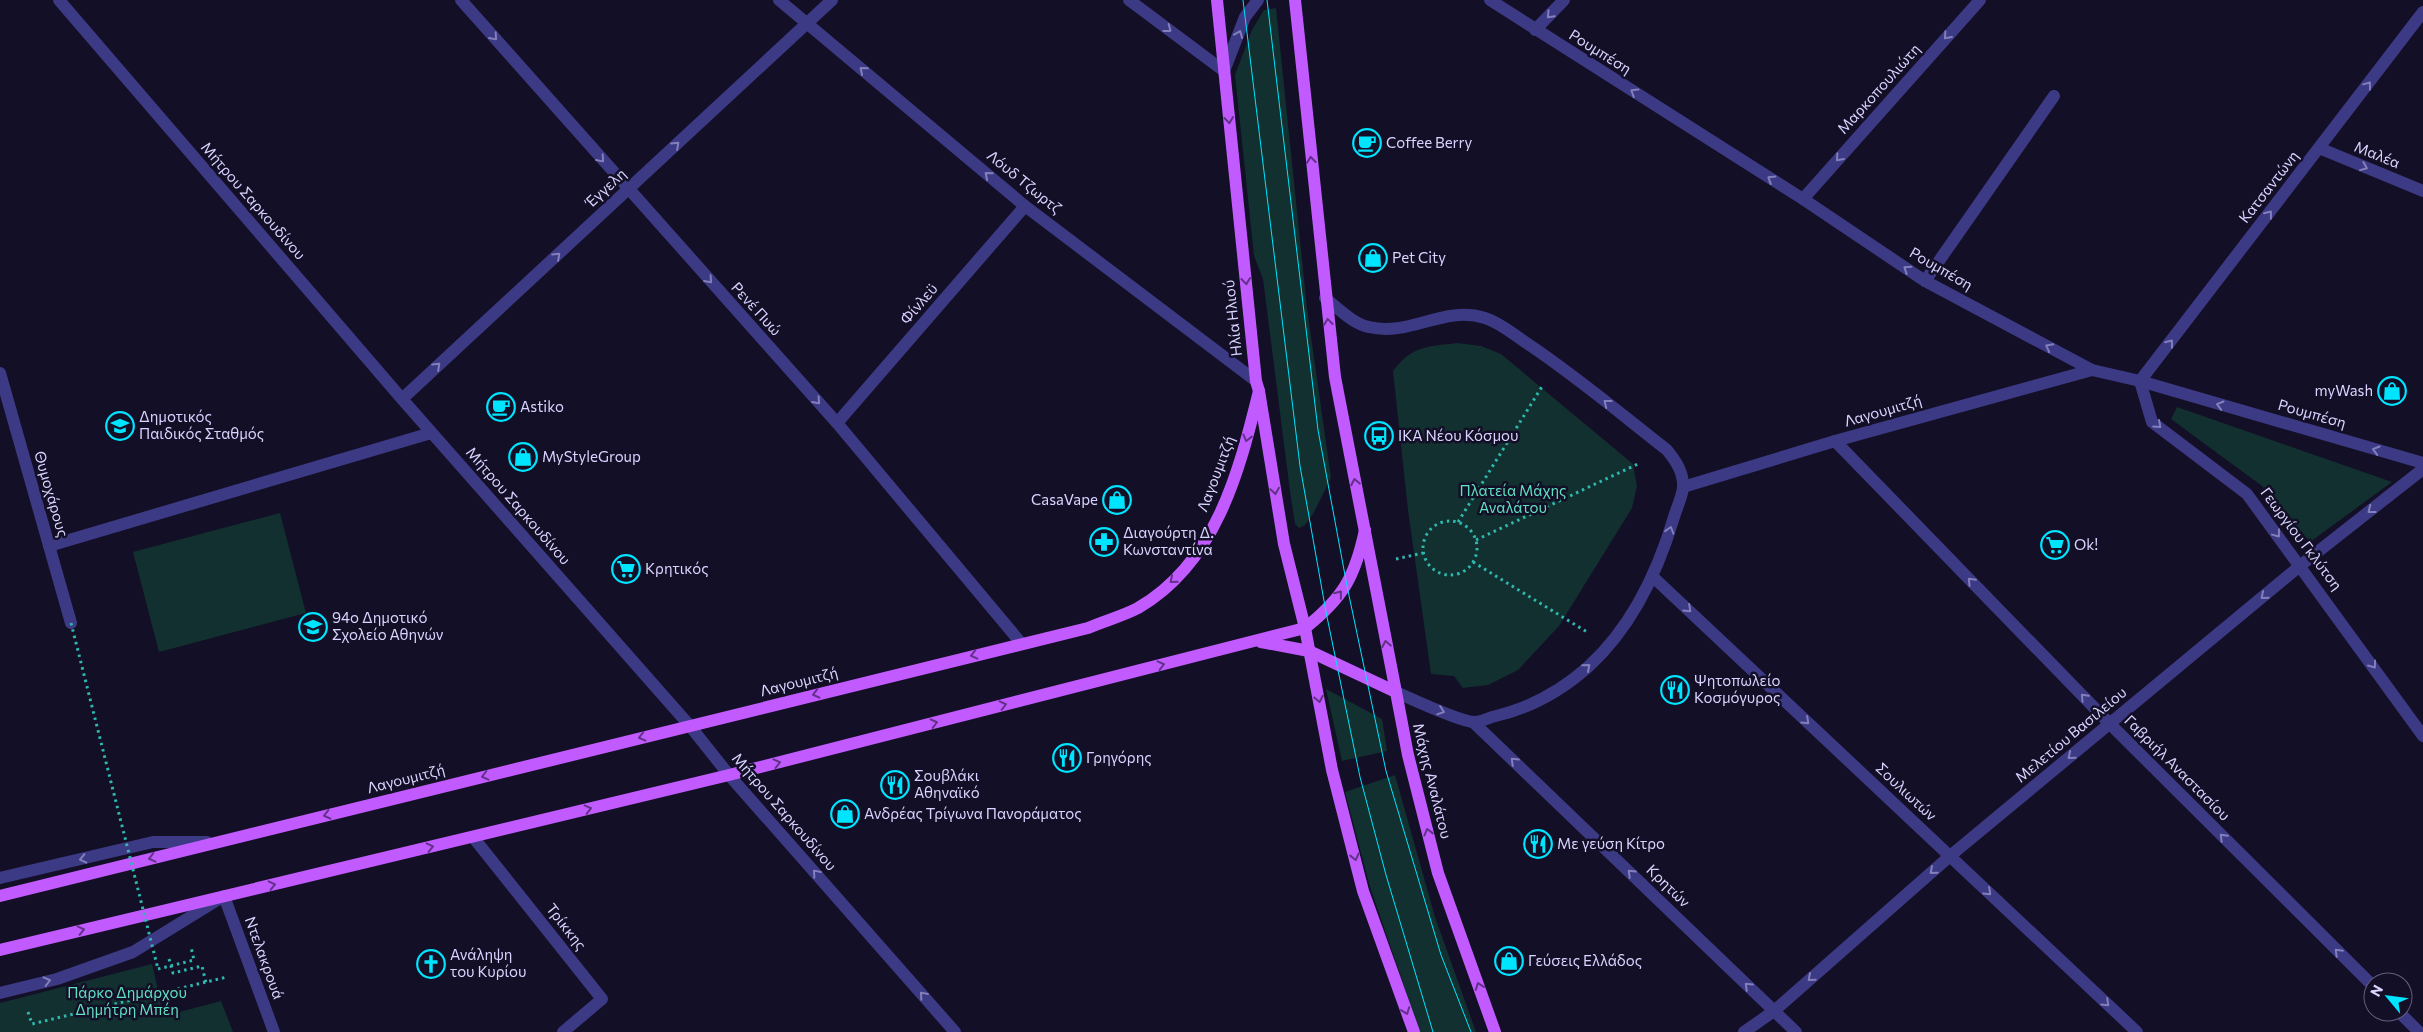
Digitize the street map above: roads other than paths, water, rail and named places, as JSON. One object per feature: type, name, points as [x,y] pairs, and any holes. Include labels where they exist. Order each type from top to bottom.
[{"type":"main road","name":"Ηλία Ηλιού","points":[[1217,0],[1258,386],[1284,544],[1305,628]]},
{"type":"main road","points":[[0,950],[729,775],[1305,628],[1326,612],[1346,586],[1358,563],[1365,530],[1335,377],[1325,298],[1295,0]]},
{"type":"main road","name":"Λαγουμιτζή","points":[[0,896],[1088,628],[1138,608],[1177,578],[1203,547],[1226,503],[1244,452],[1258,386]]},
{"type":"main road","name":"Μάχης Αναλάτου","points":[[1365,530],[1408,756],[1438,873],[1495,1032]]},
{"type":"main road","points":[[1305,628],[1332,770],[1364,891],[1414,1032]]},
{"type":"main road","points":[[1255,641],[1310,651],[1396,692]]},
{"type":"street","name":"Μήτρου Σαρκουδίνου","points":[[59,0],[402,399],[690,726],[729,775],[955,1032]]},
{"type":"street","name":"Ρενέ Πυώ","points":[[461,0],[836,423],[1022,643]]},
{"type":"street","name":"Λόυδ Τζωρτζ","points":[[779,0],[1026,206],[1258,386]]},
{"type":"street","name":"Έγγελη","points":[[402,399],[832,0]]},
{"type":"street","points":[[1129,0],[1224,71],[1245,17],[1258,0]]},
{"type":"street","name":"Ρουμπέση","points":[[1490,0],[1802,199],[1925,281],[2092,370],[2140,381],[2423,464]]},
{"type":"street","points":[[1535,30],[1564,0]]},
{"type":"street","name":"Μαρκοπουλιώτη","points":[[1802,199],[1980,0]]},
{"type":"street","name":"Κατσαντώνη","points":[[2140,381],[2423,12]]},
{"type":"street","points":[[1925,281],[2054,96]]},
{"type":"street","name":"Μαλέα","points":[[2319,148],[2423,191]]},
{"type":"street","name":"Φίνλεϋ","points":[[836,423],[1026,206]]},
{"type":"street","points":[[1325,298],[1355,320],[1369,327],[1391,329],[1454,314],[1485,318],[1498,324],[1556,363],[1667,450],[1679,466],[1683,487],[1666,543],[1652,576],[1630,615],[1609,645],[1588,667],[1555,692],[1515,712],[1473,722],[1429,707],[1396,692]]},
{"type":"street","name":"Λαγουμιτζή","points":[[1683,487],[1835,441],[2092,370]]},
{"type":"street","name":"Θυμοχάρους","points":[[0,373],[71,623]]},
{"type":"street","name":"Γεωργίου Γκλύτση","points":[[2140,381],[2152,422],[2247,494],[2301,565],[2423,736]]},
{"type":"street","points":[[49,546],[432,433]]},
{"type":"street","name":"Γαβριήλ Αναστασίου","points":[[1835,441],[2110,724],[2363,976]]},
{"type":"street","name":"Μελετίου Βασιλείου","points":[[1744,1032],[1774,1011],[1950,856],[2301,565],[2423,469]]},
{"type":"street","name":"Σουλιωτών","points":[[1652,576],[2137,1032]]},
{"type":"street","name":"Κρητών","points":[[1473,722],[1796,1032]]},
{"type":"street","name":"Τρίκκης","points":[[473,837],[602,999],[563,1032]]},
{"type":"street","name":"Λαγουμιτζή","points":[[0,878],[153,842],[217,842]]},
{"type":"street","points":[[0,993],[57,979],[133,952],[224,896]]},
{"type":"street","name":"Ντελακρουά","points":[[224,896],[274,1032]]},
{"type":"street","points":[[2409,1022],[2419,1032]]},
{"type":"tram line","points":[[1243,0],[1300,466],[1326,612],[1360,777],[1386,875],[1433,1032]]},
{"type":"tram line","points":[[1267,0],[1318,430],[1347,586],[1386,771],[1441,955],[1471,1032]]},
{"type":"place","name":"Coffee Berry","points":[[1367,143]]},
{"type":"place","name":"Pet City","points":[[1373,258]]},
{"type":"place","name":"myWash","points":[[2392,391]]},
{"type":"place","name":"Astiko","points":[[501,407]]},
{"type":"place","name":"Δημοτικός Παιδικός Σταθμός","points":[[120,426]]},
{"type":"place","name":"ΙΚΑ Νέου Κόσμου","points":[[1379,436]]},
{"type":"place","name":"MyStyleGroup","points":[[523,457]]},
{"type":"place","name":"CasaVape","points":[[1117,500]]},
{"type":"place","name":"Διαγούρτη Δ. Κωνσταντίνα","points":[[1104,542]]},
{"type":"place","name":"Ok!","points":[[2055,545]]},
{"type":"place","name":"Κρητικός","points":[[626,569]]},
{"type":"place","name":"94ο Δημοτικό Σχολείο Αθηνών","points":[[313,627]]},
{"type":"place","name":"Ψητοπωλείο Κοσμόγυρος","points":[[1675,690]]},
{"type":"place","name":"Γρηγόρης","points":[[1067,758]]},
{"type":"place","name":"Σουβλάκι Αθηναϊκό","points":[[895,785]]},
{"type":"place","name":"Ανδρέας Τρίγωνα Πανοράματος","points":[[845,814]]},
{"type":"place","name":"Με γεύση Κίτρο","points":[[1538,844]]},
{"type":"place","name":"Γεύσεις Ελλάδος","points":[[1509,961]]},
{"type":"place","name":"Ανάληψη του Κυρίου","points":[[431,964]]},
{"type":"park label","name":"Πλατεία Μάχης Αναλάτου","points":[[1513,500]]},
{"type":"park label","name":"Πάρκο Δημάρχου Δημήτρη Μπέη","points":[[127,1002]]}]
